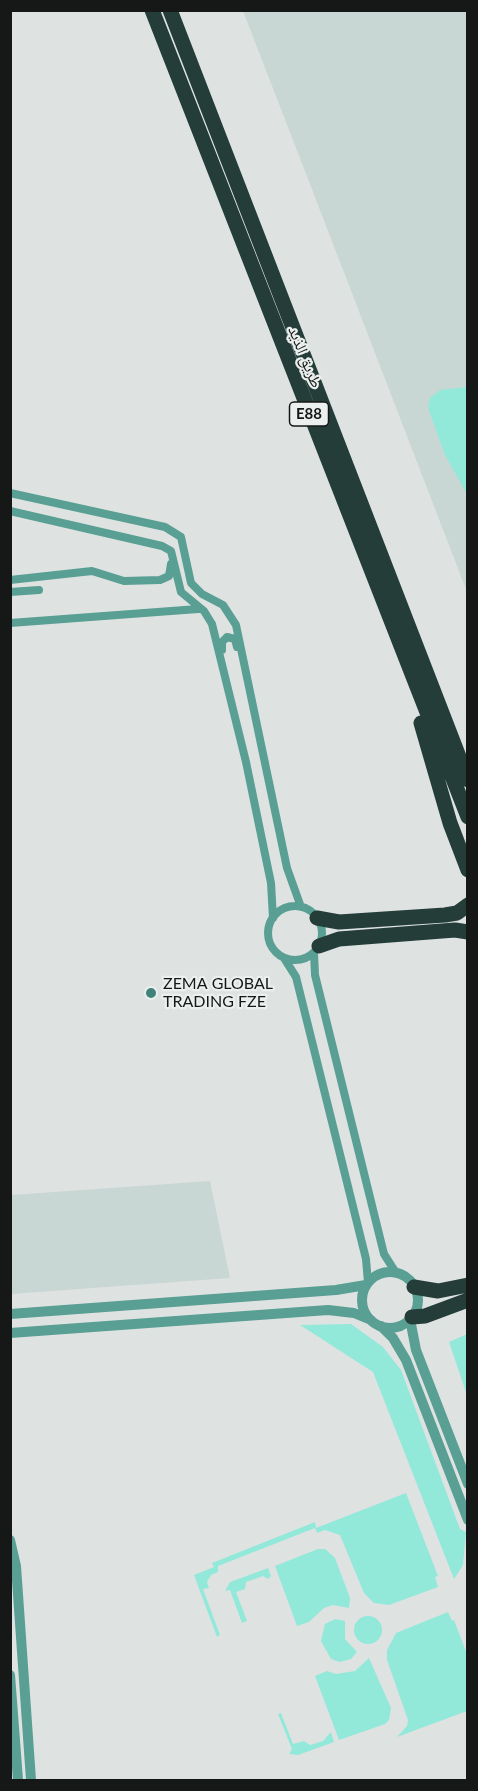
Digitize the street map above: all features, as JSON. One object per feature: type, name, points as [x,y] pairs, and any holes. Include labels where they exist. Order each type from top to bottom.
[{"type":"highway","name":"طريق الذيد","points":[[152,10],[280,344],[468,817]]},
{"type":"highway","name":"طريق الذيد","points":[[170,10],[468,780]]},
{"type":"highway","points":[[396,632],[395,652],[421,723],[450,823],[468,870]]},
{"type":"highway","points":[[317,918],[339,922],[445,915],[456,913],[468,905]]},
{"type":"highway","points":[[316,949],[339,939],[455,930],[468,932]]},
{"type":"highway","points":[[414,1287],[446,1291],[468,1285]]},
{"type":"highway","points":[[411,1318],[425,1316],[468,1300]]},
{"type":"street","points":[[10,493],[165,527],[179,535],[185,554],[186,568],[194,587],[223,606],[232,616],[245,667],[287,868],[301,907],[317,918],[322,935],[316,949],[315,975],[384,1254],[396,1273]]},
{"type":"street","points":[[10,511],[148,543],[171,551],[179,588],[188,600],[201,609],[212,624],[246,762],[271,883],[273,918],[268,930],[270,942],[296,977],[366,1259],[367,1284],[363,1306],[371,1320]]},
{"type":"street","points":[[131,539],[139,530],[137,521]]},
{"type":"street","points":[[10,580],[92,571],[124,581],[165,579],[171,572],[170,558],[163,550],[148,543]]},
{"type":"street","points":[[10,592],[39,590]]},
{"type":"street","points":[[10,624],[201,609]]},
{"type":"street","points":[[223,670],[221,644],[227,637],[236,640],[245,667]]},
{"type":"street","points":[[273,918],[286,908],[301,907]]},
{"type":"street","points":[[284,958],[303,959],[316,949]]},
{"type":"street","points":[[14,1312],[336,1290],[367,1284],[381,1274],[396,1273],[407,1278],[414,1287],[418,1300],[411,1318],[416,1350],[468,1484]]},
{"type":"street","points":[[10,1332],[328,1310],[354,1313],[381,1326],[398,1345],[406,1360],[468,1520]]},
{"type":"street","points":[[381,1326],[400,1326],[411,1318]]},
{"type":"street","points":[[10,1540],[16,1566],[31,1780]]},
{"type":"street","points":[[10,1675],[18,1780]]},
{"type":"shaded area","points":[[243,11],[467,11],[467,592],[303,166]]},
{"type":"shaded area","points":[[210,1181],[230,1278],[11,1294],[11,1195]]},
{"type":"green space","points":[[468,387],[467,494],[445,455],[428,408],[430,398],[440,390]]},
{"type":"green space","points":[[351,1324],[383,1347],[401,1370],[460,1529],[466,1532],[463,1565],[454,1579],[373,1372],[300,1325]]},
{"type":"green space","points":[[467,1334],[467,1395],[449,1342]]},
{"type":"green space","points":[[406,1493],[438,1576],[435,1577],[438,1587],[389,1605],[374,1603],[364,1593],[340,1535],[325,1530],[317,1533],[315,1528],[218,1566],[218,1572],[211,1575],[207,1582],[209,1588],[203,1589],[220,1635],[217,1637],[194,1575],[214,1567],[212,1563],[315,1522],[316,1528]]},
{"type":"green space","points":[[318,1549],[325,1549],[335,1558],[350,1598],[349,1608],[333,1605],[324,1608],[309,1622],[297,1626],[275,1566]]},
{"type":"green space","points":[[268,1568],[271,1576],[268,1579],[263,1576],[246,1582],[245,1589],[236,1592],[247,1621],[242,1623],[230,1590],[225,1591],[230,1582]]},
{"type":"green space","points":[[448,1612],[452,1621],[454,1620],[467,1654],[467,1711],[397,1737],[407,1726],[408,1720],[387,1660],[387,1650],[396,1633]]},
{"type":"green space","points":[[368,1616],[378,1620],[382,1630],[378,1640],[368,1644],[358,1640],[354,1630],[358,1620]]},
{"type":"green space","points":[[335,1619],[345,1621],[345,1639],[357,1652],[351,1659],[340,1662],[331,1659],[321,1641],[325,1624]]},
{"type":"green space","points":[[369,1658],[391,1708],[389,1720],[385,1724],[339,1740],[315,1676],[327,1671],[336,1674],[355,1671]]},
{"type":"green space","points":[[281,1713],[293,1744],[304,1741],[310,1745],[323,1741],[331,1732],[334,1742],[298,1755],[289,1754],[292,1749],[278,1714]]},
{"type":"place","name":"ZEMA GLOBAL TRADING FZE","points":[[151,993]]}]
